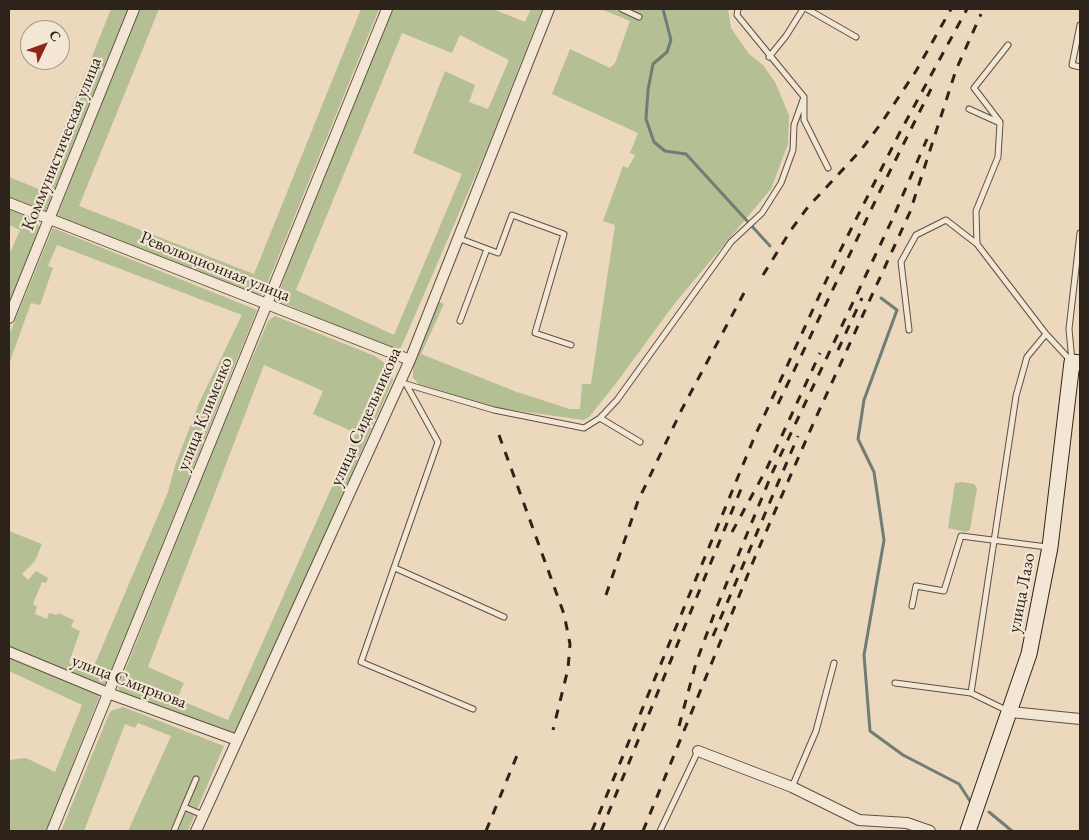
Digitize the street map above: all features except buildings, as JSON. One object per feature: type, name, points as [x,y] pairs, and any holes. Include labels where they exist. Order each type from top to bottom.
[{"type":"street","name":"Коммунистическая улица","points":[[9,318],[134,9]]},
{"type":"street","name":"улица Клименко","points":[[52,831],[387,9]]},
{"type":"street","name":"улица Сидельникова","points":[[196,831],[403,383],[410,360],[549,9]]},
{"type":"street","name":"Революционная улица","points":[[9,202],[267,306],[410,360]]},
{"type":"street","name":"улица Лазо","points":[[968,831],[1011,712],[1029,654],[1050,547],[1076,363]]},
{"type":"street","name":"улица Смирнова","points":[[9,652],[108,693],[237,740]]},
{"type":"street","points":[[1011,712],[1080,718]]},
{"type":"street","points":[[698,751],[792,787],[859,820],[930,831]]},
{"type":"lane","points":[[622,9],[640,17]]},
{"type":"lane","points":[[738,9],[737,15],[804,97],[804,120],[828,168]]},
{"type":"lane","points":[[769,56],[805,9],[856,37]]},
{"type":"lane","points":[[1080,25],[1072,65],[1080,67]]},
{"type":"lane","points":[[977,244],[976,211],[998,157],[1000,123],[974,88],[1008,45]]},
{"type":"lane","points":[[403,383],[494,410],[584,428],[600,418],[617,400],[731,242],[762,213],[781,183],[793,150],[794,125],[804,97]]},
{"type":"lane","points":[[969,109],[1000,123]]},
{"type":"lane","points":[[458,238],[498,253],[512,215],[564,234],[535,334],[571,345]]},
{"type":"lane","points":[[909,330],[901,262],[916,235],[946,220],[977,244],[1046,334],[1076,363]]},
{"type":"lane","points":[[1076,363],[1069,329],[1080,233]]},
{"type":"lane","points":[[460,321],[488,249]]},
{"type":"lane","points":[[971,692],[1016,396],[1026,357],[1046,334]]},
{"type":"lane","points":[[403,383],[438,442],[361,662],[473,709]]},
{"type":"lane","points":[[600,418],[640,442]]},
{"type":"lane","points":[[912,606],[916,586],[944,591],[961,536],[1050,547]]},
{"type":"lane","points":[[395,568],[504,617]]},
{"type":"lane","points":[[792,787],[816,731],[834,662]]},
{"type":"lane","points":[[895,683],[971,692],[1011,712]]},
{"type":"lane","points":[[660,831],[698,751]]},
{"type":"lane","points":[[174,831],[196,779]]},
{"type":"lane","points":[[184,807],[203,815]]},
{"type":"green space","points":[[111,9],[129,9],[46,211],[9,197],[9,177],[39,189]]},
{"type":"green space","points":[[139,9],[159,9],[79,206],[254,274],[361,9],[379,9],[263,294],[258,295],[183,267],[57,216]]},
{"type":"green space","points":[[391,9],[493,9],[525,22],[531,9],[542,9],[486,151],[399,352],[276,300],[325,167]],"holes":[[[402,33],[452,53],[460,35],[509,60],[488,109],[469,102],[475,85],[445,71],[413,153],[462,174],[394,335],[296,290]]]},
{"type":"green space","points":[[601,9],[728,9],[731,28],[749,54],[763,65],[775,82],[789,115],[788,144],[771,189],[675,303],[617,382],[590,416],[584,420],[491,407],[419,384],[413,378],[413,360],[437,301],[444,304],[421,354],[517,392],[570,409],[580,409],[582,384],[591,384],[615,225],[603,221],[623,166],[628,168],[635,155],[630,153],[638,133],[552,94],[570,49],[610,68],[615,63],[630,21]]},
{"type":"green space","points":[[9,209],[35,220],[40,227],[9,306],[9,255],[20,230],[9,225]]},
{"type":"green space","points":[[53,228],[257,310],[104,688],[9,651],[9,531],[42,544],[35,561],[22,574],[28,580],[36,571],[48,578],[46,583],[42,582],[33,604],[37,607],[35,614],[47,619],[49,613],[57,615],[58,613],[74,620],[71,627],[80,631],[69,663],[91,673],[168,492],[175,466],[199,403],[242,315],[57,245],[48,266],[53,268],[40,305],[31,303],[9,364],[9,335]]},
{"type":"green space","points":[[275,316],[375,356],[390,367],[393,380],[235,737],[123,695],[118,688],[218,438],[269,320]],"holes":[[[264,365],[323,391],[313,414],[356,433],[228,720],[177,699],[184,683],[148,667]]]},
{"type":"green space","points":[[955,483],[974,484],[977,488],[970,530],[966,532],[948,528]]},
{"type":"green space","points":[[9,658],[100,695],[46,831],[9,831],[9,760],[26,758],[55,772],[82,705],[9,671]]},
{"type":"green space","points":[[123,707],[224,746],[188,831],[128,831],[171,736],[138,723],[135,728],[125,724],[84,831],[61,831],[108,716],[111,711]]},
{"type":"waterway","points":[[663,9],[671,40],[667,52],[653,64],[648,90],[646,119],[654,142],[665,151],[686,154],[770,246]]},
{"type":"waterway","points":[[881,298],[897,310],[864,400],[858,439],[874,472],[884,540],[864,655],[870,731],[903,755],[959,784],[970,801]]},
{"type":"waterway","points":[[989,812],[1012,831]]},
{"type":"railway","points":[[763,275],[808,207],[861,150],[882,122],[916,71],[951,9]]},
{"type":"railway","points":[[592,831],[754,438],[837,257],[899,134],[967,9]]},
{"type":"railway","points":[[643,831],[755,557],[813,424],[910,212],[956,70],[981,14]]},
{"type":"railway","points":[[778,404],[931,89]]},
{"type":"railway","points":[[679,726],[696,663],[716,609],[773,471],[892,220],[927,139]]},
{"type":"railway","points":[[606,595],[638,501],[682,409],[744,293]]},
{"type":"railway","points":[[838,350],[862,298]]},
{"type":"railway","points":[[732,532],[767,468],[820,353]]},
{"type":"railway","points":[[499,435],[564,614],[570,644],[568,669],[553,730]]},
{"type":"railway","points":[[713,636],[798,436]]},
{"type":"railway","points":[[601,831],[741,489]]},
{"type":"railway","points":[[486,831],[518,753]]}]
